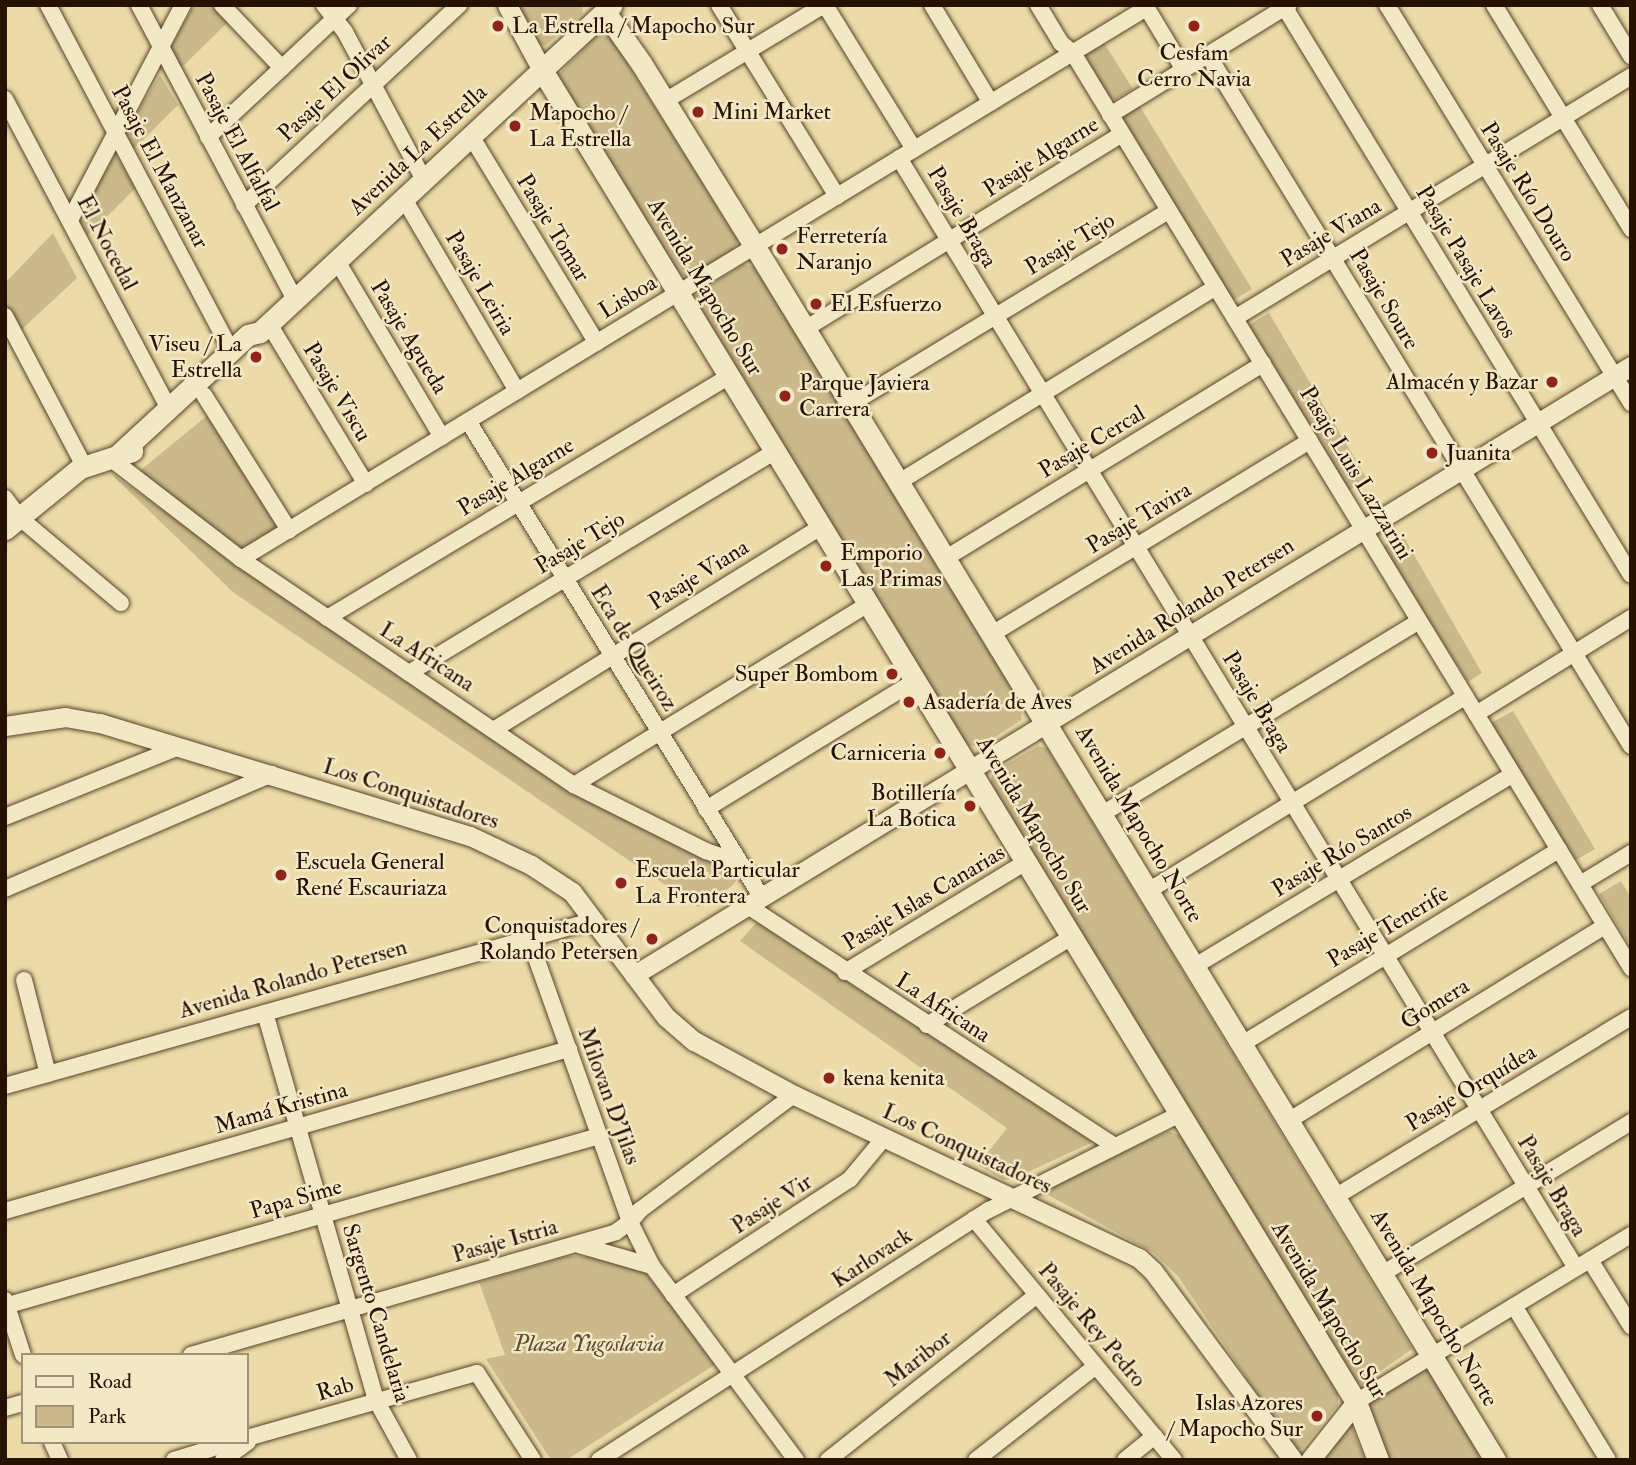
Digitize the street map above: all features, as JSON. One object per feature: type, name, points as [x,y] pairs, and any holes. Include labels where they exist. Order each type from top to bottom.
[{"type":"main road","name":"Avenida La Estrella","points":[[114,456],[248,335],[265,328],[542,71],[605,8]]},
{"type":"main road","name":"Avenida Mapocho Norte","points":[[605,8],[946,558],[1495,1460]]},
{"type":"main road","name":"Avenida Mapocho Sur","points":[[542,71],[1356,1402],[1378,1460]]},
{"type":"main road","name":"Avenida La Estrella","points":[[13,524],[84,466],[129,453],[149,441],[257,346],[265,328]]},
{"type":"street","name":"Pasaje El Manzanar","points":[[48,5],[231,350]]},
{"type":"street","name":"Pasaje El Alfalfal","points":[[139,5],[295,300]]},
{"type":"street","points":[[69,220],[183,5]]},
{"type":"street","points":[[222,5],[282,68]]},
{"type":"street","points":[[324,5],[335,18],[424,180]]},
{"type":"street","points":[[208,137],[349,5]]},
{"type":"street","name":"Pasaje El Olivar","points":[[244,205],[459,5]]},
{"type":"street","name":"Avenida Mapocho Sur","points":[[506,5],[542,71]]},
{"type":"street","points":[[719,5],[837,196]]},
{"type":"street","points":[[665,101],[825,5]]},
{"type":"street","name":"Pasaje Braga","points":[[825,5],[914,149]]},
{"type":"street","points":[[932,5],[991,103]]},
{"type":"street","name":"Pasaje Luis Lazzarini","points":[[1038,5],[1061,43],[1073,53],[1631,968]]},
{"type":"street","name":"Pasaje Río Douro","points":[[1387,5],[1485,165],[1623,371],[1631,403]]},
{"type":"street","points":[[1494,5],[1631,229]]},
{"type":"street","points":[[1600,5],[1631,56]]},
{"type":"street","points":[[1145,7],[1184,70]]},
{"type":"street","name":"Lisboa","points":[[241,559],[1145,7]]},
{"type":"street","points":[[1110,114],[1287,7]]},
{"type":"street","name":"Pasaje Pasaje Lavos","points":[[1287,7],[1631,575]]},
{"type":"street","name":"Pasaje Soure","points":[[1208,55],[1631,746]]},
{"type":"street","name":"Pasaje Viana","points":[[1235,318],[1631,76]]},
{"type":"street","name":"El Nocedal","points":[[5,99],[169,409]]},
{"type":"street","name":"Pasaje Algarne","points":[[805,329],[1122,134]]},
{"type":"street","name":"Pasaje Tomar","points":[[471,136],[597,343]]},
{"type":"street","name":"Pasaje Braga","points":[[899,158],[1525,1186],[1631,1326]]},
{"type":"street","name":"Pasaje Leiria","points":[[404,199],[517,391]]},
{"type":"street","name":"Pasaje Tejo","points":[[851,404],[1169,211]]},
{"type":"street","name":"Pasaje Agueda","points":[[337,261],[442,437]]},
{"type":"street","points":[[899,482],[1216,288]]},
{"type":"street","points":[[5,316],[84,466]]},
{"type":"street","name":"Pasaje Viscu","points":[[265,328],[366,484]]},
{"type":"street","name":"Pasaje Cercal","points":[[946,558],[1263,364]]},
{"type":"street","name":"Avenida Rolando Petersen","points":[[634,975],[1623,371]]},
{"type":"street","name":"Pasaje Algarne","points":[[327,618],[729,376]]},
{"type":"street","points":[[204,394],[289,530]]},
{"type":"street","name":"Eca de Queiroz","points":[[468,421],[738,862],[755,902]]},
{"type":"street","name":"Pasaje Tavira","points":[[992,634],[1310,441]]},
{"type":"street","name":"Pasaje Tejo","points":[[409,673],[775,451]]},
{"type":"street","name":"La Africana","points":[[114,456],[241,559],[575,785],[706,851],[738,862]]},
{"type":"street","points":[[5,498],[13,524],[121,603]]},
{"type":"street","name":"Pasaje Viana","points":[[495,729],[821,527]]},
{"type":"street","points":[[575,785],[868,604]]},
{"type":"street","points":[[1476,714],[1631,618]]},
{"type":"street","points":[[1102,814],[1419,621]]},
{"type":"street","points":[[706,809],[915,681]]},
{"type":"street","points":[[1148,891],[1465,697]]},
{"type":"street","name":"Los Conquistadores","points":[[5,726],[77,718],[272,774],[470,836],[547,874],[572,892],[677,1028],[709,1050],[793,1096],[1120,1247],[1146,1264],[1293,1460]]},
{"type":"street","points":[[5,817],[179,747]]},
{"type":"street","points":[[5,889],[272,774]]},
{"type":"street","name":"Pasaje Río Santos","points":[[1195,966],[1513,774]]},
{"type":"street","name":"Pasaje Tenerife","points":[[1242,1044],[1559,850]]},
{"type":"street","points":[[1580,884],[1631,853]]},
{"type":"street","name":"Pasaje Islas Canarias","points":[[845,972],[1026,862]]},
{"type":"street","name":"La Africana","points":[[755,902],[845,972],[1115,1146]]},
{"type":"street","name":"Avenida Rolando Petersen","points":[[5,1086],[595,920]]},
{"type":"street","name":"Gomera","points":[[1288,1121],[1605,926]]},
{"type":"street","points":[[928,1025],[1072,937]]},
{"type":"street","name":"Milovan D'Jilas","points":[[529,938],[630,1222],[652,1266],[796,1460]]},
{"type":"street","points":[[24,980],[48,1074]]},
{"type":"street","name":"Sargento Candelaria","points":[[264,1013],[376,1400],[409,1460]]},
{"type":"street","name":"Pasaje Orquídea","points":[[1335,1197],[1631,1017]]},
{"type":"street","name":"Mamá Kristina","points":[[5,1211],[569,1049]]},
{"type":"street","name":"Pasaje Istria","points":[[198,1353],[615,1232],[630,1222],[640,1210],[793,1096]]},
{"type":"street","name":"Karlovack","points":[[599,1460],[974,1219],[1180,1114]]},
{"type":"street","points":[[1382,1274],[1631,1122]]},
{"type":"street","name":"Papa Sime","points":[[6,1304],[599,1136]]},
{"type":"street","name":"Pasaje Vir","points":[[673,1295],[843,1185],[864,1167],[884,1138]]},
{"type":"street","name":"Pasaje Rey Pedro","points":[[974,1219],[1174,1460]]},
{"type":"street","points":[[1310,1460],[1356,1402],[1631,1235]]},
{"type":"street","points":[[577,1245],[652,1266]]},
{"type":"street","name":"Maribor","points":[[828,1460],[1037,1295]]},
{"type":"street","points":[[6,1304],[22,1353]]},
{"type":"street","points":[[1514,1306],[1608,1460]]},
{"type":"street","points":[[976,1460],[1096,1366]]},
{"type":"street","name":"Rab","points":[[253,1437],[477,1373],[533,1460]]},
{"type":"street","points":[[1125,1460],[1155,1436]]},
{"type":"street","points":[[53,1444],[60,1460]]},
{"type":"street","points":[[174,1460],[226,1444]]},
{"type":"street","name":"Rab","points":[[223,1460],[244,1444]]},
{"type":"green space","points":[[194,5],[212,5],[228,22],[180,69],[170,48]]},
{"type":"green space","points":[[518,5],[583,7],[582,14],[545,46],[540,45]]},
{"type":"green space","points":[[600,32],[611,37],[738,240],[734,250],[687,277],[673,272],[558,75]]},
{"type":"green space","points":[[1104,43],[1133,89],[1116,99],[1108,99],[1085,60],[1088,53]]},
{"type":"green space","points":[[160,75],[178,105],[132,151],[124,134]]},
{"type":"green space","points":[[1139,105],[1252,289],[1232,301],[1122,123],[1125,114]]},
{"type":"green space","points":[[115,154],[136,188],[87,236],[77,219]]},
{"type":"green space","points":[[53,233],[77,278],[19,332],[5,304],[5,283]]},
{"type":"green space","points":[[743,264],[755,267],[1022,705],[1021,720],[980,747],[965,745],[696,308],[696,295]]},
{"type":"green space","points":[[1269,313],[1367,479],[1346,492],[1247,326]]},
{"type":"green space","points":[[208,415],[279,527],[243,551],[137,473]]},
{"type":"green space","points":[[109,472],[484,733],[579,793],[725,867],[737,879],[732,886],[698,907],[234,593]]},
{"type":"green space","points":[[1402,534],[1482,673],[1468,682],[1382,547]]},
{"type":"green space","points":[[1513,711],[1595,849],[1573,862],[1491,723]]},
{"type":"green space","points":[[1038,746],[1047,748],[1412,1349],[1362,1384],[1350,1381],[990,783],[993,772]]},
{"type":"green space","points":[[1621,881],[1631,898],[1631,947],[1599,894]]},
{"type":"green space","points":[[757,922],[1093,1142],[1013,1179],[1003,1180],[978,1165],[1007,1128],[740,941]]},
{"type":"green space","points":[[1169,1131],[1183,1137],[1338,1391],[1338,1405],[1302,1449],[1294,1449],[1178,1276],[1154,1253],[1039,1190]]},
{"type":"green space","name":"Plaza Yugoslavia","points":[[568,1256],[598,1257],[646,1273],[716,1364],[566,1460],[551,1460],[486,1359],[505,1355],[479,1282]]},
{"type":"green space","points":[[1425,1368],[1431,1369],[1489,1460],[1386,1460],[1367,1403]]},
{"type":"green space","points":[[1351,1425],[1365,1460],[1322,1460]]},
{"type":"place","name":"La Estrella / Mapocho Sur","points":[[498,26]]},
{"type":"place","name":"Cesfam Cerro Navia","points":[[1194,26]]},
{"type":"place","name":"Mini Market","points":[[698,112]]},
{"type":"place","name":"Mapocho / La Estrella","points":[[515,126]]},
{"type":"place","name":"Ferretería Naranjo","points":[[782,249]]},
{"type":"place","name":"El Esfuerzo","points":[[816,304]]},
{"type":"place","name":"Viseu / La Estrella","points":[[256,357]]},
{"type":"place","name":"Almacén y Bazar","points":[[1552,382]]},
{"type":"place","name":"Parque Javiera Carrera","points":[[785,396]]},
{"type":"place","name":"Juanita","points":[[1432,453]]},
{"type":"place","name":"Emporio Las Primas","points":[[826,566]]},
{"type":"place","name":"Super Bombom","points":[[892,674]]},
{"type":"place","name":"Asadería de Aves","points":[[909,702]]},
{"type":"place","name":"Carniceria","points":[[940,753]]},
{"type":"place","name":"Botillería La Botica","points":[[970,806]]},
{"type":"place","name":"Escuela General René Escauriaza","points":[[281,875]]},
{"type":"place","name":"Escuela Particular La Frontera","points":[[621,883]]},
{"type":"place","name":"Conquistadores / Rolando Petersen","points":[[652,939]]},
{"type":"place","name":"kena kenita","points":[[829,1078]]},
{"type":"place","name":"Islas Azores / Mapocho Sur","points":[[1317,1416]]}]
